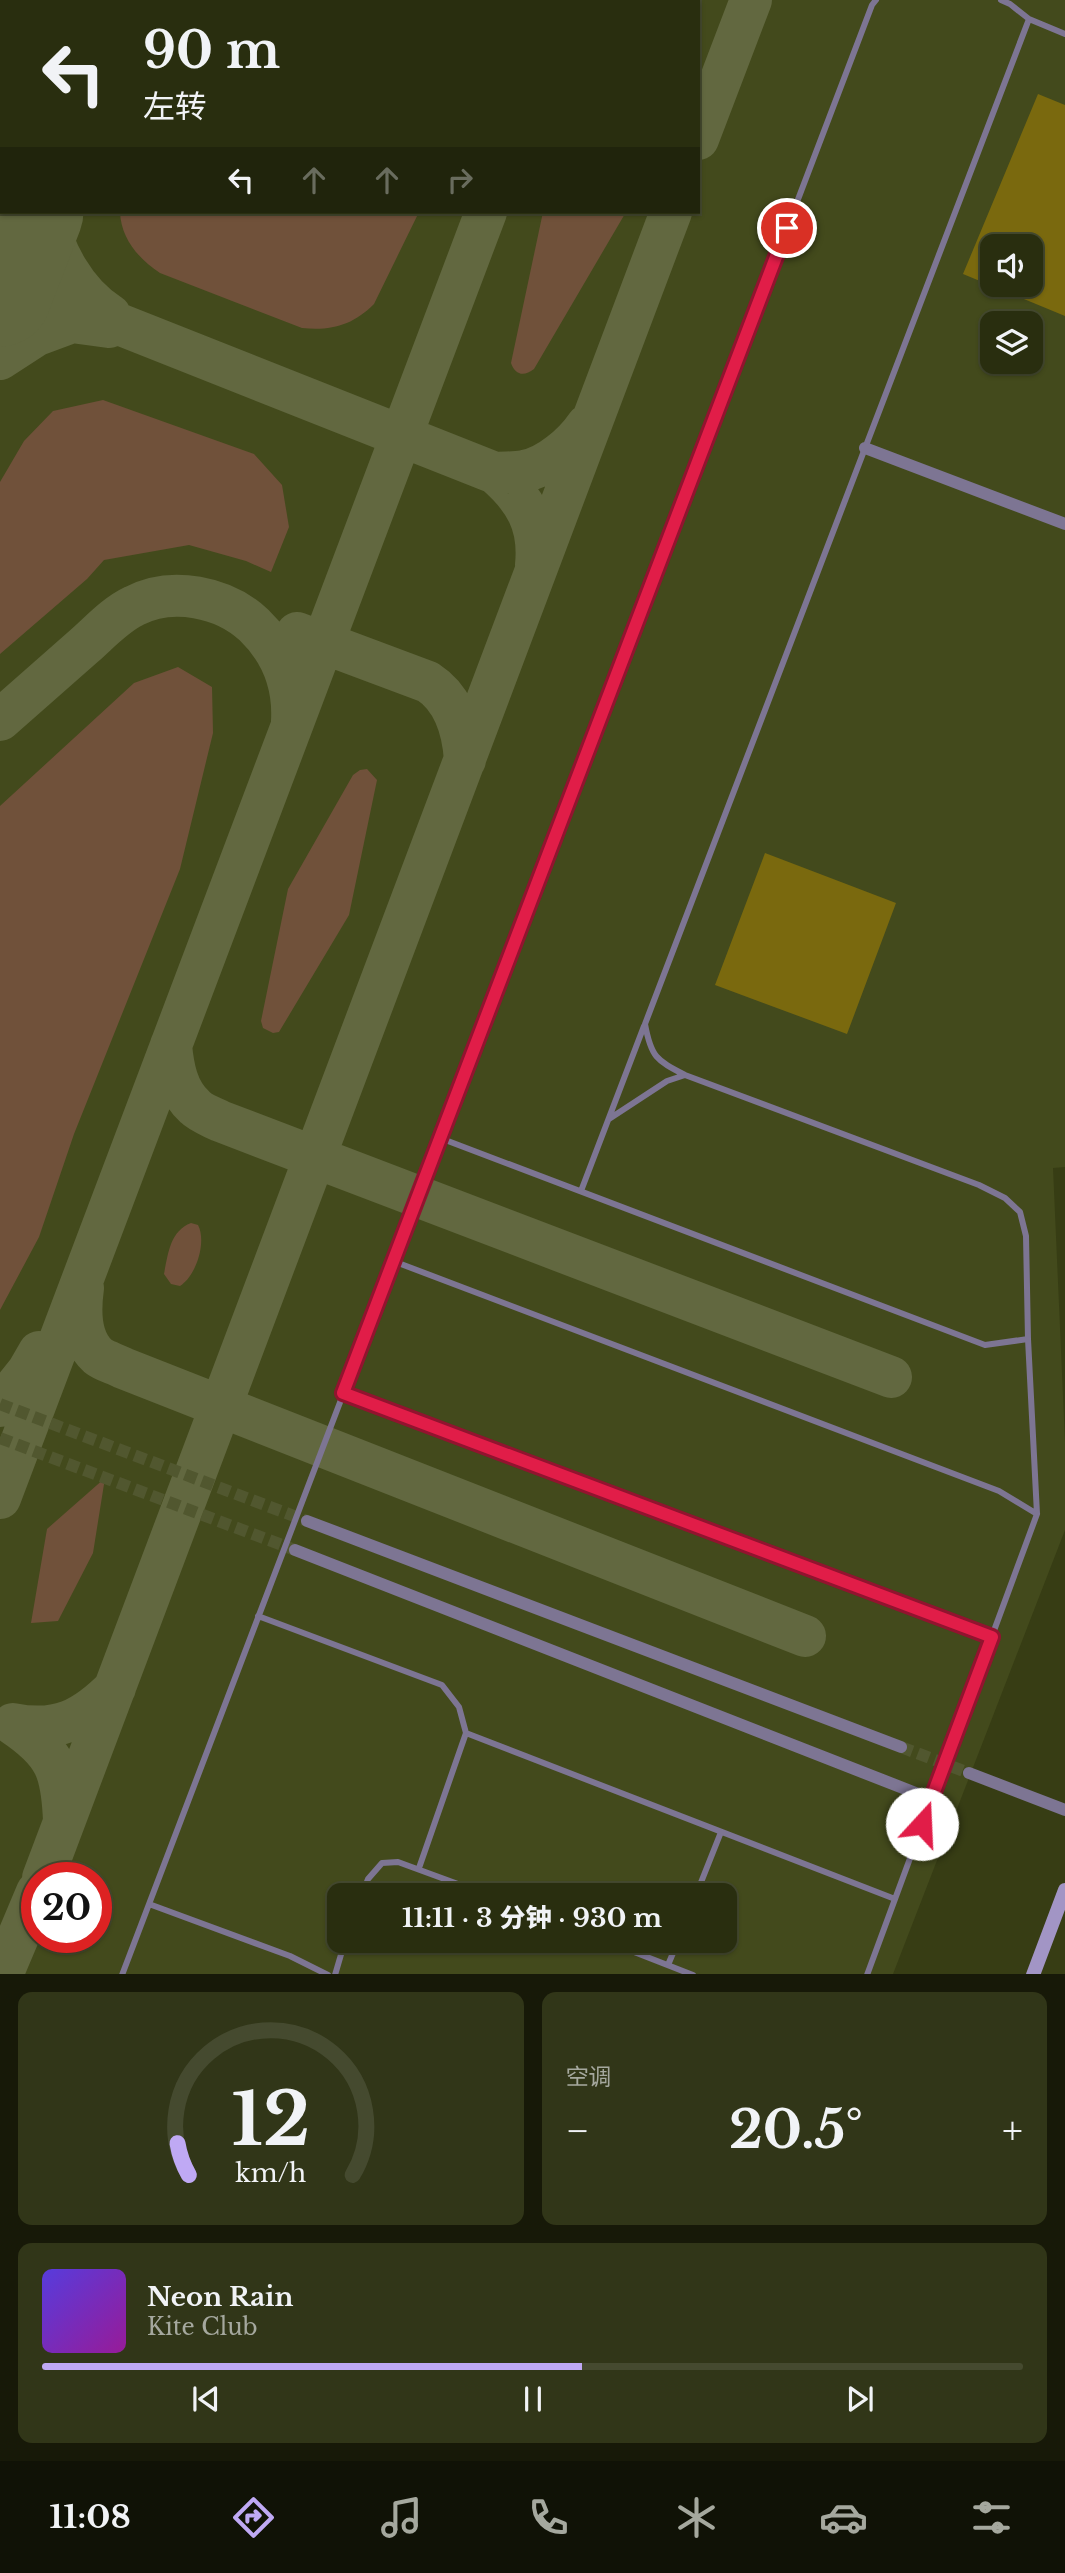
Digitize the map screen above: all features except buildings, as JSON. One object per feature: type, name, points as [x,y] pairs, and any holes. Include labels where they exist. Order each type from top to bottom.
[{"type":"street","points":[[864,448],[1065,524]]},
{"type":"street","points":[[307,1521],[901,1747]]},
{"type":"street","points":[[295,1550],[931,1799]]},
{"type":"street","points":[[969,1773],[1065,1810]]},
{"type":"street","points":[[1033,1974],[1065,1889]]},
{"type":"lane","points":[[122,1974],[876,0]]},
{"type":"lane","points":[[1001,0],[1029,19],[1065,34]]},
{"type":"lane","points":[[581,1191],[1029,19]]},
{"type":"lane","points":[[645,1024],[648,1044],[659,1062],[685,1075],[979,1185],[1005,1198],[1020,1212],[1026,1236],[1037,1514],[867,1974]]},
{"type":"lane","points":[[608,1120],[667,1081],[685,1075]]},
{"type":"lane","points":[[440,1138],[985,1345],[1028,1339]]},
{"type":"lane","points":[[393,1261],[999,1491],[1037,1514]]},
{"type":"lane","points":[[343,1393],[992,1637]]},
{"type":"lane","points":[[258,1616],[442,1685],[459,1707],[466,1733],[419,1868]]},
{"type":"lane","points":[[466,1733],[895,1899]]},
{"type":"lane","points":[[701,1883],[721,1832]]},
{"type":"lane","points":[[366,1883],[382,1863],[398,1862],[457,1883]]},
{"type":"lane","points":[[149,1904],[290,1956],[326,1974]]},
{"type":"lane","points":[[335,1974],[341,1953]]},
{"type":"lane","points":[[637,1953],[690,1974]]},
{"type":"lane","points":[[668,1965],[673,1953]]},
{"type":"shaded area","points":[[700,0],[1065,0],[1065,1167],[1053,1168],[1065,1442],[1065,1530],[893,1974],[0,1974],[0,214],[700,214]]},
{"type":"shaded area","points":[[120,214],[418,214],[374,304],[350,322],[313,329],[302,328],[160,273],[132,247]]},
{"type":"shaded area","points":[[543,214],[625,214],[534,369],[520,374],[511,363]]},
{"type":"shaded area","points":[[103,400],[254,454],[282,485],[289,527],[271,572],[246,561],[189,545],[104,560],[87,579],[0,654],[0,482],[24,441],[53,411]]},
{"type":"shaded area","points":[[178,667],[212,687],[213,733],[180,869],[74,1134],[39,1237],[0,1310],[0,806],[134,683]]},
{"type":"shaded area","points":[[367,769],[377,780],[349,915],[279,1032],[273,1033],[263,1028],[261,1021],[288,889],[353,775]]},
{"type":"shaded area","points":[[191,1223],[198,1225],[200,1232],[198,1258],[186,1281],[180,1286],[171,1284],[164,1274],[169,1251],[174,1237]]},
{"type":"shaded area","points":[[105,1478],[93,1553],[58,1621],[31,1623],[47,1529]]},
{"type":"taxiway","points":[[700,134],[751,0]]},
{"type":"taxiway","points":[[0,221],[12,214]]},
{"type":"taxiway","points":[[46,214],[67,270],[86,295],[110,315]]},
{"type":"taxiway","points":[[0,1498],[485,214]]},
{"type":"taxiway","points":[[49,1862],[670,214]]},
{"type":"taxiway","points":[[0,277],[495,473]]},
{"type":"taxiway","points":[[0,359],[37,335],[72,322],[109,327]]},
{"type":"taxiway","points":[[536,565],[537,550],[528,513],[515,493],[495,473],[524,471],[542,465],[568,447],[587,425]]},
{"type":"taxiway","points":[[0,720],[120,614],[149,600],[181,596],[213,601],[228,607],[242,615],[263,635],[284,669],[291,694],[292,721]]},
{"type":"taxiway","points":[[297,633],[428,682],[444,697],[456,716],[465,760]]},
{"type":"taxiway","points":[[171,1045],[175,1070],[184,1094],[197,1109],[220,1121],[891,1377]]},
{"type":"taxiway","points":[[83,1288],[81,1315],[84,1333],[92,1349],[103,1359],[805,1636]]},
{"type":"taxiway","points":[[0,1406],[28,1371],[39,1352]]},
{"type":"taxiway","points":[[64,1821],[61,1789],[54,1765],[39,1744],[13,1724],[44,1727],[69,1721],[92,1708],[115,1688]]},
{"type":"taxiway","points":[[2,1974],[21,1930]]},
{"type":"runway","points":[[0,295],[31,214]]},
{"type":"tunnel","points":[[0,1404],[307,1521]]},
{"type":"tunnel","points":[[0,1438],[295,1550]]},
{"type":"tunnel","points":[[901,1747],[969,1773]]},
{"type":"route","points":[[787,228],[343,1393],[992,1637],[922,1824]]}]
